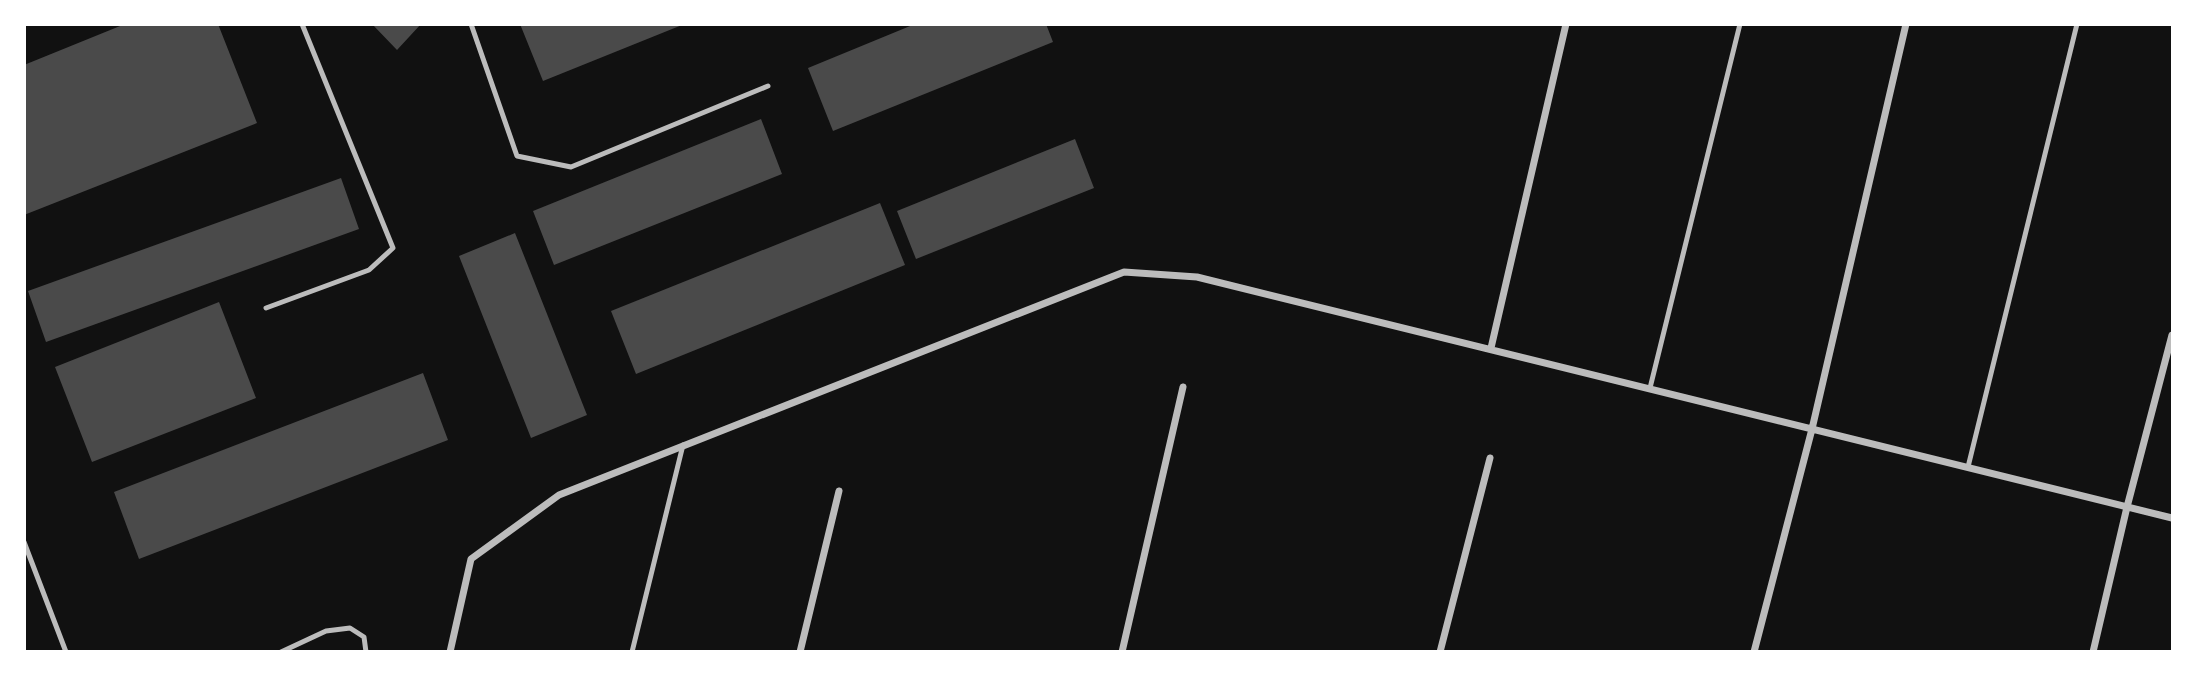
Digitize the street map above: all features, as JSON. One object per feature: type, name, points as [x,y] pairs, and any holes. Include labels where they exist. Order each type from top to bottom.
[{"type":"street","points":[[1491,348],[1566,24]]},
{"type":"street","points":[[1754,652],[1812,429],[1906,24]]},
{"type":"street","points":[[450,652],[471,559],[559,495],[1124,272],[1197,277],[2172,518]]},
{"type":"street","points":[[2093,652],[2172,335]]},
{"type":"street","points":[[1122,652],[1183,387]]},
{"type":"street","points":[[1440,652],[1490,458]]},
{"type":"street","points":[[800,652],[839,491]]},
{"type":"lane","points":[[265,308],[369,270],[393,248],[302,24]]},
{"type":"lane","points":[[471,24],[517,156],[531,159],[571,167],[768,86]]},
{"type":"lane","points":[[1650,388],[1740,24]]},
{"type":"lane","points":[[1968,467],[2077,24]]},
{"type":"lane","points":[[632,652],[683,445]]},
{"type":"lane","points":[[24,542],[66,652]]},
{"type":"lane","points":[[281,652],[326,631],[351,628],[364,637],[366,652]]},
{"type":"building","points":[[125,24],[218,24],[257,123],[24,215],[24,65]]},
{"type":"building","points":[[372,24],[421,24],[397,50]]},
{"type":"building","points":[[520,24],[682,24],[682,25],[543,81]]},
{"type":"building","points":[[915,24],[1046,24],[1053,42],[833,131],[808,68]]},
{"type":"building","points":[[761,119],[782,174],[554,265],[533,211]]},
{"type":"building","points":[[1075,139],[1094,188],[916,259],[897,211]]},
{"type":"building","points":[[341,178],[359,229],[46,342],[28,291]]},
{"type":"building","points":[[880,203],[905,265],[636,374],[611,311]]},
{"type":"building","points":[[515,233],[587,415],[531,438],[459,256]]},
{"type":"building","points":[[219,302],[256,398],[92,462],[55,367]]},
{"type":"building","points":[[423,373],[448,440],[139,559],[114,492]]}]
